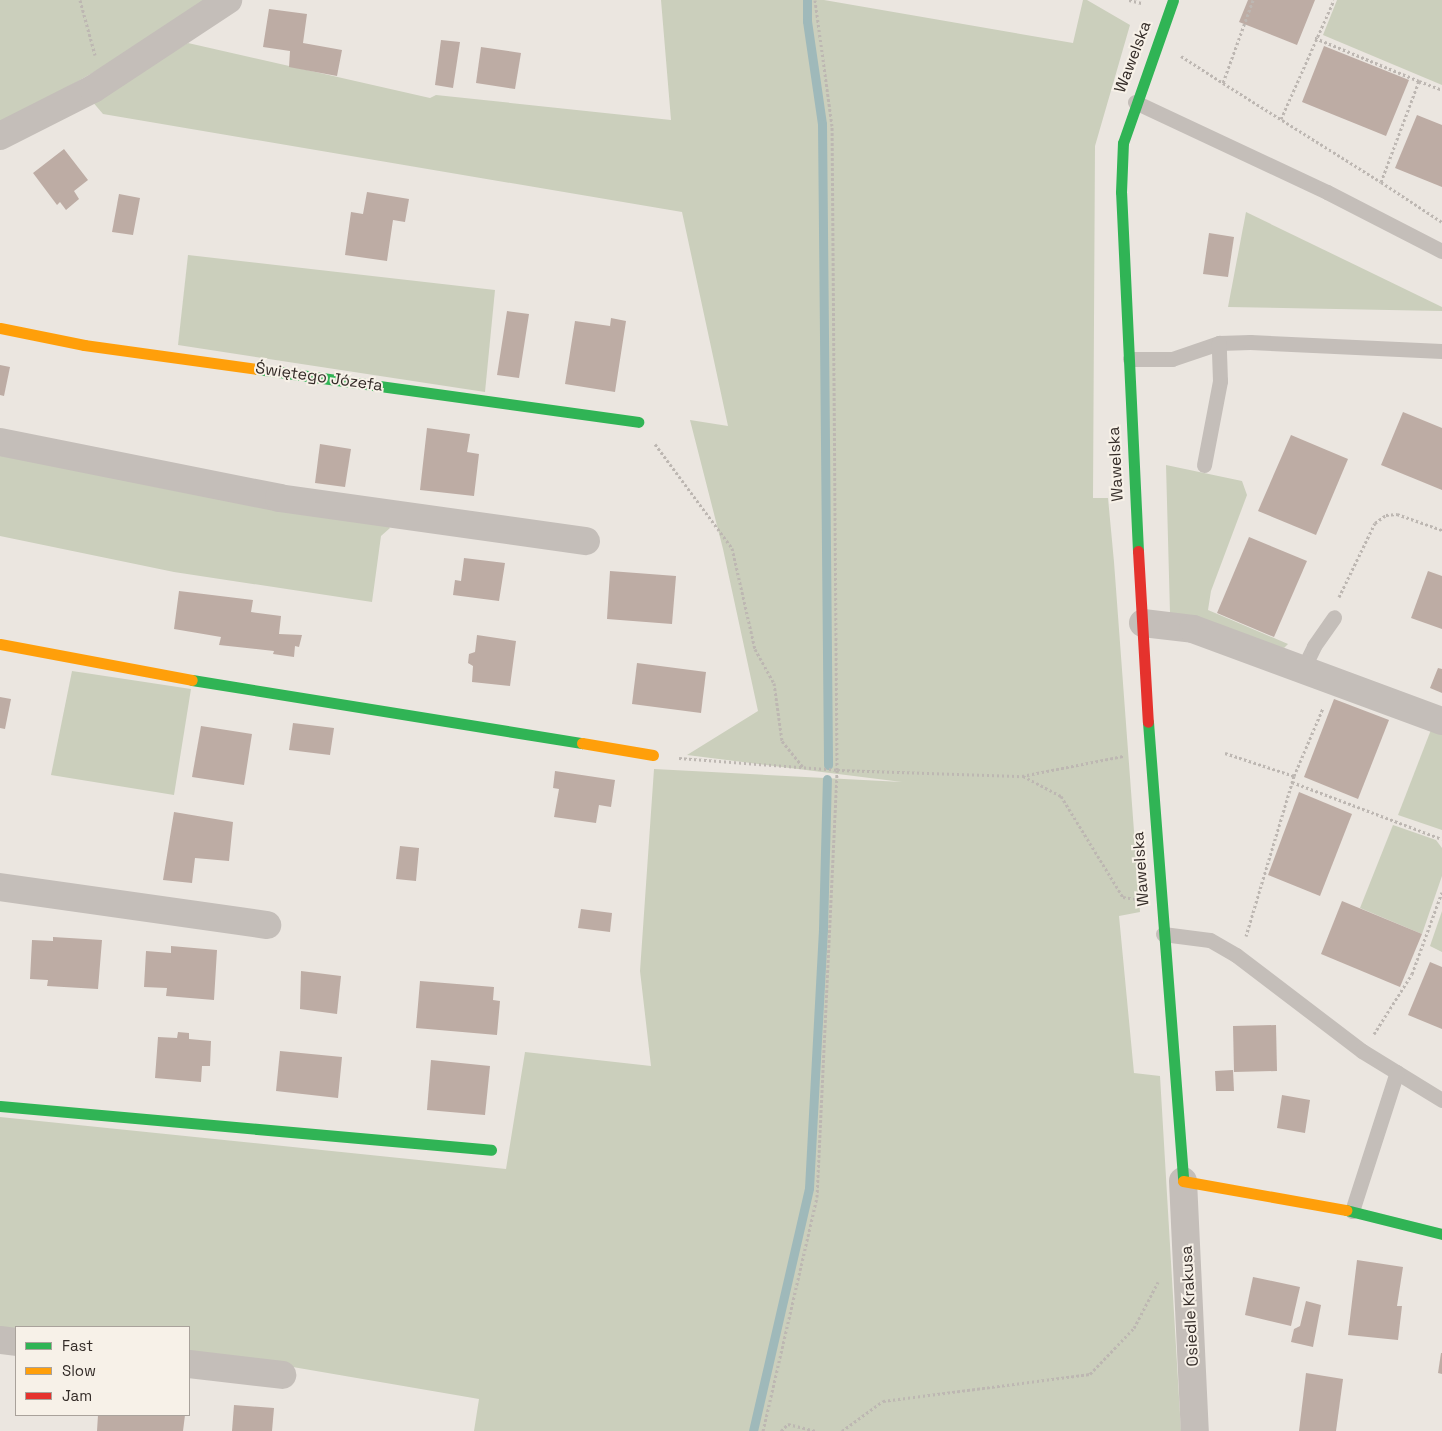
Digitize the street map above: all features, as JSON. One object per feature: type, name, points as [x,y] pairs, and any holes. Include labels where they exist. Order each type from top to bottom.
[{"type":"street","points":[[0,136],[106,81],[228,0]]},
{"type":"street","name":"Wawelska","points":[[1173,0],[1134,102],[1123,144],[1121,192],[1150,748],[1183,1181]]},
{"type":"street","name":"Świętego Józefa","points":[[0,328],[84,344],[638,422]]},
{"type":"street","points":[[0,442],[279,498],[586,541]]},
{"type":"street","points":[[1143,623],[1193,629],[1442,721]]},
{"type":"street","points":[[0,644],[83,662],[653,756]]},
{"type":"street","points":[[0,887],[267,925]]},
{"type":"street","points":[[0,1106],[491,1150]]},
{"type":"street","points":[[1183,1181],[1352,1211],[1442,1234]]},
{"type":"street","name":"Osiedle Krakusa","points":[[1183,1181],[1195,1431]]},
{"type":"street","points":[[0,1340],[15,1342]]},
{"type":"street","points":[[190,1364],[282,1375]]},
{"type":"lane","points":[[1134,102],[1327,192],[1442,251]]},
{"type":"lane","points":[[1130,359],[1172,359],[1219,343],[1250,342],[1442,351]]},
{"type":"lane","points":[[1204,465],[1220,381],[1219,343]]},
{"type":"lane","points":[[1304,670],[1314,646],[1334,617]]},
{"type":"lane","points":[[1163,934],[1210,940],[1236,955],[1362,1051],[1442,1100]]},
{"type":"lane","points":[[1352,1211],[1397,1072]]},
{"type":"path","points":[[80,0],[86,29],[106,81]]},
{"type":"path","points":[[762,1431],[817,1197],[837,770],[832,126],[815,0]]},
{"type":"path","points":[[1222,83],[1254,0]]},
{"type":"path","points":[[1281,119],[1334,0]]},
{"type":"path","points":[[1316,38],[1442,90]]},
{"type":"path","points":[[1178,54],[1442,222]]},
{"type":"path","points":[[1381,182],[1419,81]]},
{"type":"path","points":[[638,422],[732,548],[755,649],[774,683],[782,740],[803,767]]},
{"type":"path","points":[[1334,617],[1342,586],[1380,518],[1397,514],[1442,530]]},
{"type":"path","points":[[1236,955],[1245,939],[1294,776],[1335,682]]},
{"type":"path","points":[[653,756],[837,770],[1022,776],[1115,758],[1150,748]]},
{"type":"path","points":[[1225,753],[1294,776]]},
{"type":"path","points":[[1022,776],[1061,796],[1123,897],[1161,901]]},
{"type":"path","points":[[1292,782],[1442,839]]},
{"type":"path","points":[[1362,1051],[1412,974],[1442,892]]},
{"type":"path","points":[[842,1431],[883,1401],[1090,1374],[1134,1328],[1160,1279]]},
{"type":"path","points":[[781,1431],[788,1424],[816,1431]]},
{"type":"green space","points":[[0,0],[206,0],[128,53],[0,125]]},
{"type":"green space","points":[[661,0],[824,0],[1073,43],[1083,0],[1087,0],[1130,25],[1095,146],[1093,498],[1108,498],[1140,912],[1119,916],[1134,1073],[1160,1076],[1181,1431],[474,1431],[479,1399],[287,1366],[190,1353],[190,1326],[15,1326],[15,1329],[0,1329],[0,1117],[506,1169],[525,1052],[651,1066],[640,971],[654,769],[902,782],[687,755],[758,711],[723,549],[690,420],[728,426],[682,212],[103,114],[91,100],[188,43],[430,98],[436,95],[671,120]]},
{"type":"green space","points":[[1337,0],[1442,0],[1442,85],[1323,35]]},
{"type":"green space","points":[[1246,212],[1442,307],[1442,311],[1228,307]]},
{"type":"green space","points":[[188,255],[495,290],[485,392],[178,345]]},
{"type":"green space","points":[[0,449],[381,517],[390,528],[381,536],[372,602],[174,572],[0,536]]},
{"type":"green space","points":[[1166,465],[1242,481],[1247,495],[1211,591],[1208,610],[1288,644],[1284,648],[1170,613]]},
{"type":"green space","points":[[72,671],[191,689],[174,795],[51,775]]},
{"type":"green space","points":[[1434,722],[1442,725],[1442,830],[1398,815]]},
{"type":"green space","points":[[1393,825],[1436,840],[1442,848],[1442,876],[1422,934],[1360,908]]},
{"type":"green space","points":[[1442,911],[1442,952],[1430,946]]},
{"type":"building","points":[[1248,0],[1315,0],[1297,45],[1239,22]]},
{"type":"building","points":[[269,9],[307,14],[303,43],[342,50],[337,76],[289,67],[290,51],[263,47]]},
{"type":"building","points":[[441,40],[460,42],[453,88],[435,85]]},
{"type":"building","points":[[1324,46],[1409,80],[1386,136],[1302,102]]},
{"type":"building","points":[[481,47],[521,53],[515,89],[476,83]]},
{"type":"building","points":[[1417,115],[1442,125],[1442,187],[1395,168]]},
{"type":"building","points":[[64,149],[88,180],[74,191],[79,199],[66,210],[60,202],[57,205],[33,173]]},
{"type":"building","points":[[367,192],[409,199],[405,222],[393,220],[387,261],[345,255],[351,212],[363,214]]},
{"type":"building","points":[[119,194],[140,198],[133,235],[112,232]]},
{"type":"building","points":[[1209,233],[1234,237],[1228,277],[1203,274]]},
{"type":"building","points":[[507,311],[529,314],[519,378],[497,375]]},
{"type":"building","points":[[611,318],[626,321],[615,392],[565,384],[575,321],[610,326]]},
{"type":"building","points":[[0,365],[10,367],[4,396],[0,395]]},
{"type":"building","points":[[1403,412],[1442,428],[1442,490],[1381,465]]},
{"type":"building","points":[[427,428],[470,434],[467,452],[479,454],[474,496],[420,490]]},
{"type":"building","points":[[1291,435],[1348,459],[1316,535],[1258,511]]},
{"type":"building","points":[[320,444],[351,449],[345,487],[315,483]]},
{"type":"building","points":[[1249,537],[1307,561],[1274,637],[1217,613]]},
{"type":"building","points":[[464,558],[505,563],[499,601],[453,595],[455,580],[461,581]]},
{"type":"building","points":[[610,571],[676,576],[672,624],[607,619]]},
{"type":"building","points":[[1428,571],[1442,576],[1442,629],[1411,618]]},
{"type":"building","points":[[179,591],[253,600],[251,612],[281,616],[279,634],[302,635],[299,647],[295,646],[294,657],[273,654],[274,651],[219,645],[221,637],[174,629]]},
{"type":"building","points":[[477,635],[516,641],[510,686],[472,682],[473,666],[468,663],[469,654],[475,652]]},
{"type":"building","points":[[637,663],[706,672],[701,713],[632,704]]},
{"type":"building","points":[[1438,668],[1442,669],[1442,693],[1430,688]]},
{"type":"building","points":[[0,697],[11,699],[5,729],[0,728]]},
{"type":"building","points":[[1334,699],[1389,720],[1358,799],[1304,777]]},
{"type":"building","points":[[293,723],[334,728],[330,755],[289,750]]},
{"type":"building","points":[[201,726],[252,734],[244,785],[192,777]]},
{"type":"building","points":[[555,771],[615,780],[611,807],[599,805],[596,823],[554,817],[559,789],[553,788]]},
{"type":"building","points":[[1299,792],[1352,814],[1320,896],[1268,875]]},
{"type":"building","points":[[174,812],[233,822],[229,861],[195,858],[192,883],[163,880]]},
{"type":"building","points":[[400,846],[419,848],[416,881],[396,879]]},
{"type":"building","points":[[1342,901],[1422,934],[1400,987],[1321,954]]},
{"type":"building","points":[[581,909],[612,913],[610,932],[578,928]]},
{"type":"building","points":[[53,937],[102,940],[98,989],[47,986],[48,980],[30,979],[32,940],[53,941]]},
{"type":"building","points":[[171,946],[217,950],[214,1000],[166,996],[167,988],[144,987],[146,951],[171,953]]},
{"type":"building","points":[[1430,962],[1442,967],[1442,1029],[1408,1015]]},
{"type":"building","points":[[301,971],[341,976],[337,1014],[300,1009]]},
{"type":"building","points":[[420,981],[494,987],[493,1000],[500,1001],[497,1035],[416,1028]]},
{"type":"building","points":[[1276,1025],[1277,1071],[1234,1072],[1233,1026]]},
{"type":"building","points":[[178,1032],[189,1033],[189,1039],[211,1041],[210,1066],[202,1066],[201,1082],[155,1078],[158,1037],[177,1038]]},
{"type":"building","points":[[280,1051],[342,1057],[338,1098],[276,1091]]},
{"type":"building","points":[[431,1060],[490,1066],[485,1115],[427,1110]]},
{"type":"building","points":[[1233,1070],[1234,1091],[1216,1091],[1215,1071]]},
{"type":"building","points":[[1282,1095],[1310,1100],[1305,1133],[1277,1128]]},
{"type":"building","points":[[1357,1260],[1403,1267],[1397,1306],[1402,1306],[1398,1340],[1348,1335]]},
{"type":"building","points":[[1253,1277],[1300,1287],[1291,1326],[1245,1315]]},
{"type":"building","points":[[1306,1301],[1321,1305],[1313,1347],[1291,1342],[1294,1329],[1300,1326]]},
{"type":"building","points":[[1442,1353],[1442,1374],[1438,1373]]},
{"type":"building","points":[[1306,1373],[1343,1379],[1336,1431],[1299,1431]]},
{"type":"building","points":[[234,1405],[274,1408],[272,1431],[232,1431]]},
{"type":"building","points":[[98,1416],[185,1416],[183,1431],[97,1431]]},
{"type":"waterway","points":[[807,0],[807,21],[822,124],[828,765]]},
{"type":"waterway","points":[[753,1431],[809,1188],[823,929],[827,779]]},
{"type":"traffic: fast","points":[[1138,551],[1121,192],[1123,143],[1173,0]]},
{"type":"traffic: fast","points":[[257,369],[638,422]]},
{"type":"traffic: fast","points":[[192,680],[582,743]]},
{"type":"traffic: fast","points":[[1148,722],[1183,1181]]},
{"type":"traffic: fast","points":[[0,1106],[491,1150]]},
{"type":"traffic: fast","points":[[1346,1210],[1442,1234]]},
{"type":"traffic: slow","points":[[0,328],[84,345],[257,369]]},
{"type":"traffic: slow","points":[[0,644],[192,680]]},
{"type":"traffic: slow","points":[[582,743],[653,755]]},
{"type":"traffic: slow","points":[[1183,1181],[1346,1210]]},
{"type":"traffic: jam","points":[[1138,551],[1148,722]]}]
